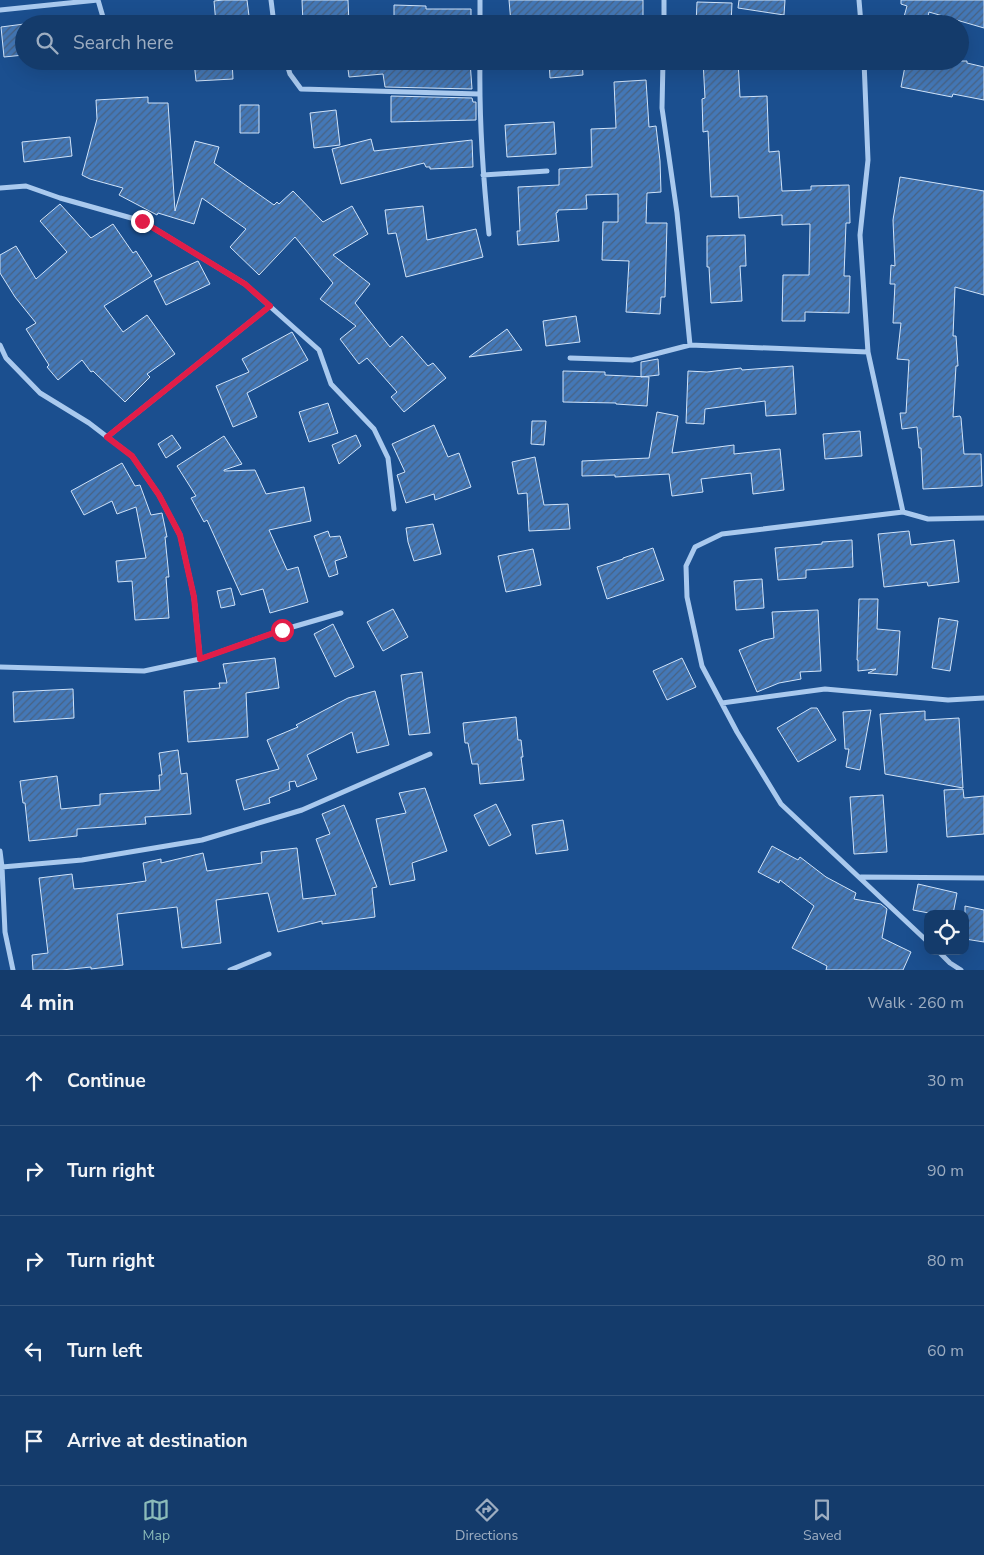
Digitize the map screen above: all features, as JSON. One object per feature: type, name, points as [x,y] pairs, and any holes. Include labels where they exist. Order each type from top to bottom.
[{"type":"street","points":[[0,10],[98,0],[102,15]]},
{"type":"street","points":[[271,0],[273,15]]},
{"type":"street","points":[[480,0],[480,15]]},
{"type":"street","points":[[664,0],[664,15]]},
{"type":"street","points":[[859,0],[860,15]]},
{"type":"street","points":[[289,70],[301,88],[480,94]]},
{"type":"street","points":[[480,70],[483,175],[489,234]]},
{"type":"street","points":[[663,70],[662,108],[678,213],[690,345]]},
{"type":"street","points":[[864,70],[868,160],[860,235],[868,352],[904,512]]},
{"type":"street","points":[[483,175],[547,171]]},
{"type":"street","points":[[0,188],[26,186],[60,198],[142,221],[245,284],[319,350],[330,384],[374,429],[388,458],[394,509]]},
{"type":"street","points":[[107,437],[270,306]]},
{"type":"street","points":[[0,345],[6,358],[40,393],[89,423],[132,456],[159,495],[180,535],[194,597],[200,659]]},
{"type":"street","points":[[570,358],[632,360],[690,345],[868,352]]},
{"type":"street","points":[[924,938],[781,804],[737,732],[702,666],[687,596],[686,566],[695,547],[722,534],[904,512],[928,519],[984,518]]},
{"type":"street","points":[[0,667],[144,671],[200,659],[282,630],[341,613]]},
{"type":"street","points":[[722,703],[825,689],[948,700],[984,698]]},
{"type":"street","points":[[2,867],[82,860],[202,840],[302,810],[430,754]]},
{"type":"street","points":[[0,851],[5,932],[13,970]]},
{"type":"street","points":[[861,877],[984,878]]},
{"type":"street","points":[[230,970],[269,954]]},
{"type":"street","points":[[942,955],[961,970]]},
{"type":"building","points":[[247,0],[249,15],[215,15],[214,1]]},
{"type":"building","points":[[302,0],[348,0],[349,15],[303,15]]},
{"type":"building","points":[[509,0],[643,0],[643,15],[510,15]]},
{"type":"building","points":[[739,0],[785,0],[784,15],[738,8]]},
{"type":"building","points":[[901,0],[984,0],[984,28],[969,24],[969,15],[939,15],[929,12],[928,15],[904,15],[907,6],[901,4]]},
{"type":"building","points":[[697,2],[732,3],[731,15],[696,15]]},
{"type":"building","points":[[394,5],[426,6],[426,9],[471,9],[471,15],[394,15]]},
{"type":"building","points":[[15,25],[15,56],[4,57],[1,27]]},
{"type":"building","points":[[969,63],[984,67],[984,100],[953,94],[952,97],[901,87],[904,70],[969,70]]},
{"type":"building","points":[[195,70],[232,70],[233,79],[196,81]]},
{"type":"building","points":[[348,70],[471,70],[472,89],[385,87],[383,74],[349,77]]},
{"type":"building","points":[[550,70],[583,70],[583,75],[550,78]]},
{"type":"building","points":[[703,70],[738,70],[740,97],[767,96],[769,152],[779,151],[782,191],[811,190],[811,186],[849,185],[850,223],[846,223],[844,276],[850,276],[849,313],[805,312],[805,321],[782,321],[783,275],[809,275],[810,224],[782,225],[782,215],[739,218],[738,196],[711,197],[708,131],[703,132],[702,99],[705,98]]},
{"type":"building","points":[[646,80],[649,127],[656,126],[661,192],[647,193],[646,223],[667,223],[665,297],[661,297],[660,314],[626,312],[629,261],[602,260],[603,222],[618,222],[618,194],[586,195],[587,209],[558,210],[556,213],[559,241],[518,245],[517,231],[520,231],[518,187],[559,185],[559,169],[592,167],[591,129],[616,128],[614,82]]},
{"type":"building","points":[[391,96],[472,98],[473,102],[476,102],[476,120],[391,122]]},
{"type":"building","points":[[148,97],[148,103],[168,103],[175,211],[195,141],[219,147],[214,163],[274,205],[277,202],[279,204],[293,191],[323,222],[352,206],[368,234],[333,255],[370,284],[355,303],[390,347],[402,336],[428,366],[433,363],[446,378],[404,412],[391,397],[397,392],[367,358],[359,364],[340,339],[356,326],[320,299],[333,283],[295,237],[259,275],[230,247],[246,229],[202,198],[194,224],[158,213],[157,215],[119,195],[123,188],[82,175],[97,119],[96,100]]},
{"type":"building","points":[[240,105],[259,105],[259,133],[240,133]]},
{"type":"building","points":[[336,110],[340,145],[314,148],[310,113]]},
{"type":"building","points":[[554,122],[556,154],[507,157],[505,125]]},
{"type":"building","points":[[70,137],[72,156],[24,162],[22,142]]},
{"type":"building","points":[[371,139],[374,151],[472,140],[473,167],[430,169],[424,163],[341,184],[332,149]]},
{"type":"building","points":[[900,177],[984,191],[984,295],[955,287],[953,336],[956,336],[958,366],[956,366],[953,417],[960,416],[961,418],[964,454],[981,454],[982,486],[923,489],[921,448],[919,448],[917,427],[902,429],[900,413],[906,413],[909,360],[897,359],[901,323],[893,323],[895,284],[890,284],[891,265],[895,266],[893,220]]},
{"type":"building","points":[[60,204],[91,238],[113,224],[133,253],[136,251],[152,276],[104,306],[123,332],[147,315],[175,354],[147,374],[150,377],[125,402],[93,371],[91,372],[82,360],[58,380],[47,367],[49,365],[26,329],[36,323],[15,297],[0,273],[0,255],[16,246],[36,279],[67,252],[40,221]]},
{"type":"building","points":[[423,206],[427,240],[476,229],[483,257],[406,277],[396,233],[388,234],[385,210]]},
{"type":"building","points":[[745,235],[746,266],[740,266],[742,301],[711,303],[709,267],[707,267],[707,236]]},
{"type":"building","points":[[198,261],[210,284],[166,305],[154,281]]},
{"type":"building","points":[[576,316],[580,342],[546,346],[543,321]]},
{"type":"building","points":[[507,329],[522,350],[469,357]]},
{"type":"building","points":[[292,332],[308,360],[247,393],[257,417],[233,427],[216,386],[249,372],[242,359]]},
{"type":"building","points":[[658,359],[659,375],[641,377],[641,362]]},
{"type":"building","points":[[793,366],[796,414],[766,416],[765,401],[705,409],[704,424],[686,423],[688,371],[707,372],[741,368],[742,370]]},
{"type":"building","points":[[563,371],[605,372],[605,375],[649,377],[647,406],[616,403],[563,402]]},
{"type":"building","points":[[328,403],[338,433],[309,442],[299,412]]},
{"type":"building","points":[[657,412],[678,416],[672,453],[734,445],[734,454],[780,449],[784,490],[753,494],[751,473],[701,479],[703,492],[672,496],[669,474],[615,477],[615,475],[582,476],[582,461],[649,458]]},
{"type":"building","points":[[532,421],[546,421],[544,445],[531,444]]},
{"type":"building","points":[[434,425],[448,457],[459,453],[471,487],[435,500],[434,494],[406,503],[397,475],[405,472],[392,444]]},
{"type":"building","points":[[860,431],[862,456],[825,459],[823,434]]},
{"type":"building","points":[[172,435],[181,448],[166,458],[158,444]]},
{"type":"building","points":[[356,435],[361,446],[339,464],[332,445]]},
{"type":"building","points":[[224,436],[242,464],[224,471],[255,470],[266,494],[304,487],[311,521],[269,530],[287,570],[298,567],[308,602],[270,613],[263,589],[241,595],[207,520],[204,522],[191,498],[196,496],[177,466]]},
{"type":"building","points":[[535,457],[544,505],[568,504],[570,529],[529,531],[527,493],[518,494],[512,462]]},
{"type":"building","points":[[122,463],[135,486],[140,485],[151,515],[162,513],[167,537],[165,537],[169,577],[166,577],[169,618],[135,620],[132,581],[118,582],[116,561],[146,558],[136,507],[117,514],[112,501],[84,515],[71,491]]},
{"type":"building","points":[[433,524],[441,554],[414,561],[406,528]]},
{"type":"building","points":[[328,531],[330,537],[340,536],[347,557],[335,561],[338,574],[329,577],[314,536]]},
{"type":"building","points":[[909,531],[911,545],[954,540],[959,582],[928,586],[927,582],[884,587],[878,534]]},
{"type":"building","points":[[852,540],[853,567],[806,570],[806,578],[778,580],[775,548]]},
{"type":"building","points":[[653,548],[664,580],[607,599],[597,567]]},
{"type":"building","points":[[533,549],[541,585],[506,592],[498,556]]},
{"type":"building","points":[[762,579],[764,608],[736,610],[734,581]]},
{"type":"building","points":[[231,588],[235,605],[221,608],[217,591]]},
{"type":"building","points":[[859,599],[878,599],[877,629],[900,631],[897,675],[868,673],[876,669],[858,671]]},
{"type":"building","points":[[393,609],[408,637],[383,651],[367,622]]},
{"type":"building","points":[[818,610],[821,671],[800,672],[801,679],[779,683],[757,692],[739,650],[774,638],[772,612]]},
{"type":"building","points":[[939,618],[958,621],[950,671],[932,668]]},
{"type":"building","points":[[333,624],[354,667],[335,677],[314,634]]},
{"type":"building","points":[[275,658],[279,688],[246,693],[248,737],[188,742],[184,691],[220,688],[219,683],[227,683],[223,664]]},
{"type":"building","points":[[682,658],[696,687],[667,700],[653,671]]},
{"type":"building","points":[[422,672],[430,733],[409,735],[401,675]]},
{"type":"building","points":[[73,689],[74,718],[14,722],[13,692]]},
{"type":"building","points":[[375,691],[389,745],[357,753],[352,732],[307,755],[317,779],[297,787],[295,781],[289,782],[290,790],[269,798],[270,803],[244,810],[236,780],[279,769],[267,740],[298,727],[296,725],[348,698]]},
{"type":"building","points":[[811,708],[817,708],[836,740],[798,762],[777,728]]},
{"type":"building","points":[[871,710],[860,770],[846,767],[849,749],[845,749],[843,712]]},
{"type":"building","points":[[925,711],[925,720],[959,718],[963,788],[885,774],[880,714]]},
{"type":"building","points":[[516,717],[518,740],[521,740],[524,780],[480,784],[478,764],[472,764],[468,743],[465,743],[463,723]]},
{"type":"building","points":[[178,750],[181,774],[187,773],[191,814],[145,817],[146,824],[77,829],[77,836],[29,841],[25,803],[23,803],[20,781],[57,776],[61,809],[100,805],[100,794],[160,790],[159,775],[162,775],[159,753]]},
{"type":"building","points":[[425,788],[447,851],[412,863],[415,880],[390,885],[376,819],[406,813],[399,793]]},
{"type":"building","points":[[963,789],[964,798],[984,796],[984,834],[947,837],[944,790]]},
{"type":"building","points":[[883,795],[887,852],[854,854],[850,797]]},
{"type":"building","points":[[496,804],[511,835],[489,846],[474,815]]},
{"type":"building","points":[[344,805],[377,887],[372,888],[375,917],[322,924],[322,921],[278,932],[268,893],[216,900],[221,943],[182,948],[177,907],[117,914],[123,965],[91,969],[91,967],[33,970],[32,955],[48,953],[39,878],[72,874],[74,889],[125,884],[146,881],[143,863],[161,859],[161,863],[203,853],[207,871],[262,863],[261,852],[297,848],[303,899],[336,895],[316,839],[330,834],[322,814]]},
{"type":"building","points":[[563,820],[568,850],[536,854],[532,825]]},
{"type":"building","points":[[772,846],[798,860],[800,857],[826,877],[856,893],[854,899],[881,904],[887,909],[882,938],[911,952],[903,970],[826,970],[827,966],[792,948],[814,906],[780,880],[779,883],[758,872]]},
{"type":"building","points":[[918,884],[957,893],[954,910],[924,910],[924,912],[913,910]]},
{"type":"building","points":[[965,906],[984,910],[984,942],[969,940],[969,910],[965,910]]},
{"type":"route","points":[[142,221],[245,284],[270,306],[107,437],[132,456],[159,495],[180,535],[194,597],[200,659],[282,630]]}]
